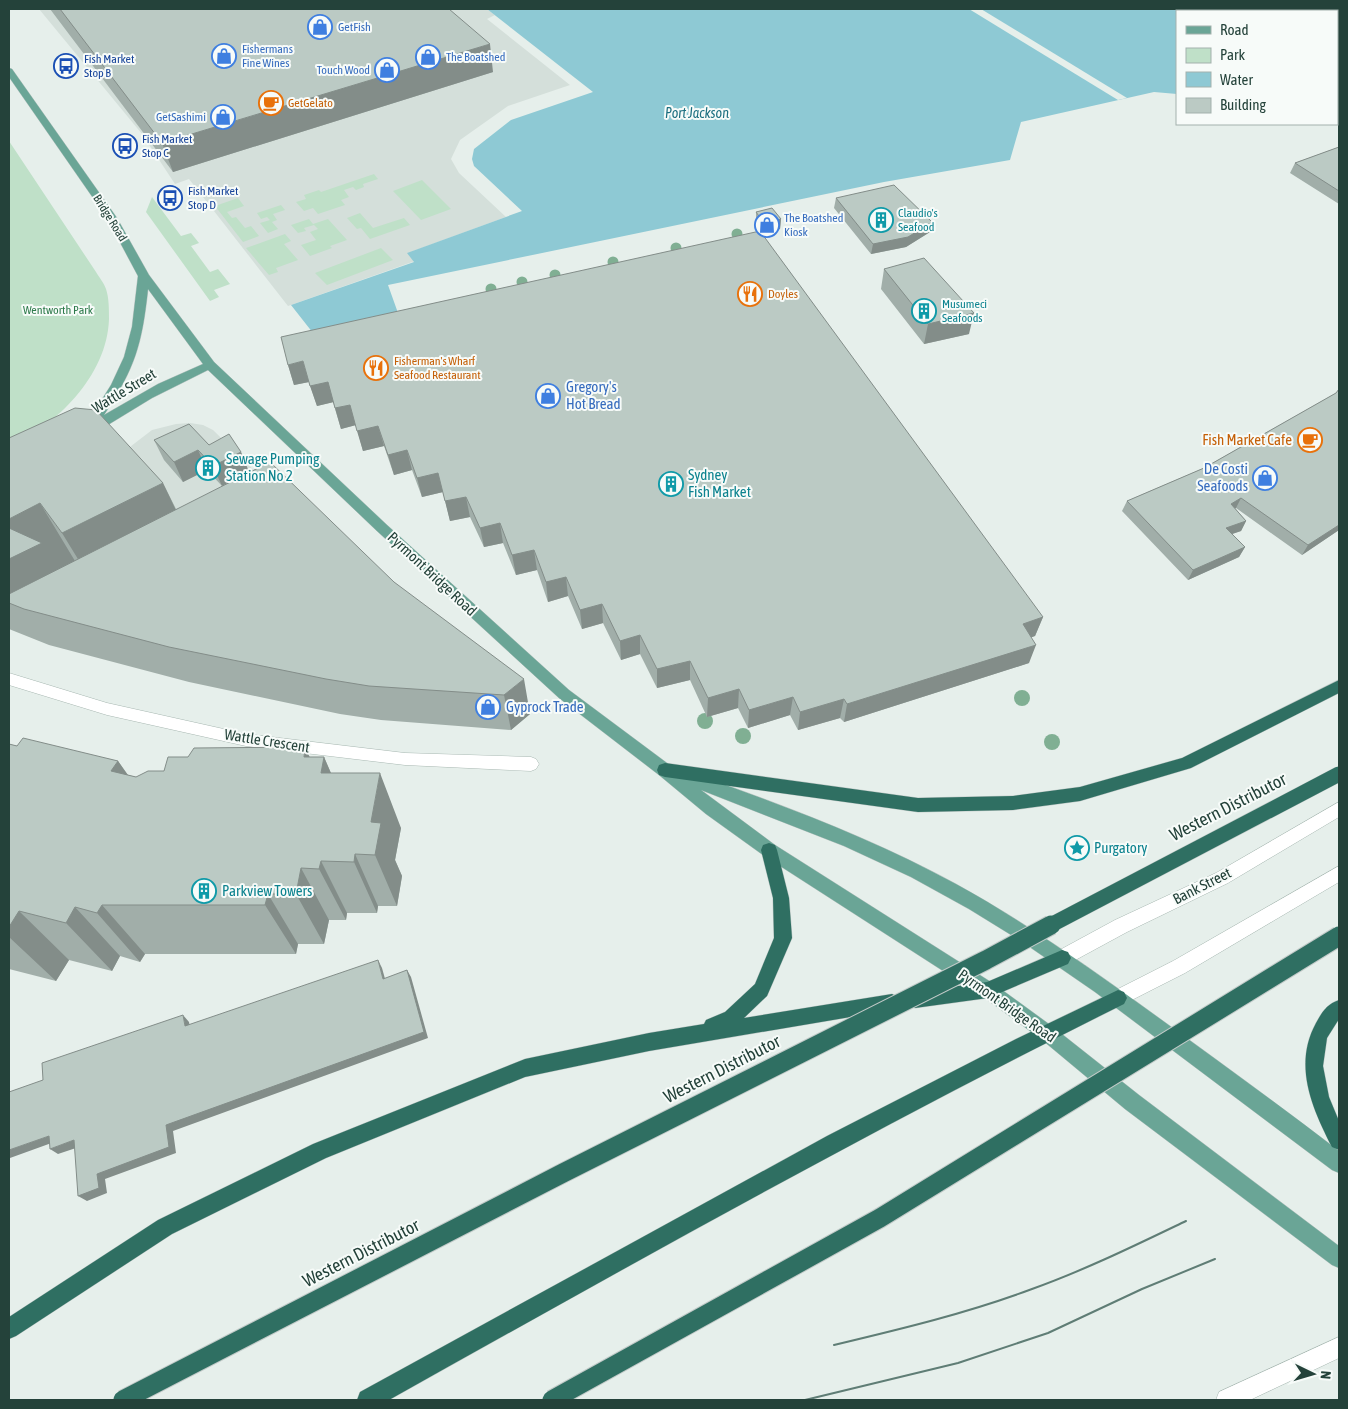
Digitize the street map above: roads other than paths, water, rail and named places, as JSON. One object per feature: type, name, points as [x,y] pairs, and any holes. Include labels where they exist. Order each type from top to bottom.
[{"type":"highway","points":[[665,770],[918,805],[1022,802],[1080,794],[1186,763],[1339,686]]},
{"type":"highway","name":"Western Distributor","points":[[123,1400],[562,1173],[986,960],[1195,848],[1339,774]]},
{"type":"highway","points":[[686,1036],[731,1018],[761,990],[783,938],[780,898],[769,850]]},
{"type":"highway","points":[[552,1400],[880,1218],[1339,936]]},
{"type":"highway","points":[[9,1329],[165,1226],[320,1151],[525,1068],[686,1036],[988,990],[1062,958]]},
{"type":"highway","points":[[368,1400],[725,1201],[971,1071],[1118,998]]},
{"type":"highway","points":[[1339,1008],[1335,1010],[1320,1031],[1314,1058],[1316,1087],[1327,1120],[1339,1140]]},
{"type":"main road","name":"Bridge Road","points":[[9,71],[112,218],[144,276],[210,365]]},
{"type":"main road","name":"Wattle Street","points":[[144,276],[137,333],[131,356],[120,380],[83,436],[128,405],[176,379],[210,365]]},
{"type":"main road","name":"Pyrmont Bridge Road","points":[[210,365],[382,528],[564,694],[665,770],[712,809],[769,850],[988,990],[1047,1033],[1132,1102],[1339,1258]]},
{"type":"main road","name":"Pyrmont Bridge Road","points":[[665,770],[830,832],[948,888],[1017,928],[1118,998],[1339,1163]]},
{"type":"street","name":"Wattle Crescent","points":[[9,679],[107,709],[246,740],[405,759],[531,764]]},
{"type":"street","name":"Bank Street","points":[[1062,958],[1121,926],[1222,878],[1339,809]]},
{"type":"street","points":[[1118,998],[1188,962],[1339,873]]},
{"type":"street","points":[[1227,1400],[1339,1347]]},
{"type":"water","name":"Port Jackson","points":[[487,9],[1339,9],[1338,26],[1338,10],[1176,10],[1176,94],[1154,92],[1021,122],[1010,160],[884,182],[388,285],[398,313],[313,333],[291,305],[414,262],[407,253],[522,211],[474,166],[472,159],[474,149],[511,120],[593,92]]},
{"type":"tram line","points":[[834,1345],[934,1320],[1008,1298],[1052,1282],[1186,1221]]},
{"type":"tram line","points":[[805,1400],[958,1363],[1048,1333],[1142,1289],[1215,1259]]},
{"type":"place","name":"GetFish","points":[[320,27]]},
{"type":"place","name":"Fishermans Fine Wines","points":[[224,56]]},
{"type":"place","name":"The Boatshed","points":[[428,57]]},
{"type":"place","name":"Fish Market Stop B","points":[[66,66]]},
{"type":"place","name":"Touch Wood","points":[[387,70]]},
{"type":"place","name":"GetGelato","points":[[271,103]]},
{"type":"place","name":"GetSashimi","points":[[223,117]]},
{"type":"place","name":"Fish Market Stop C","points":[[125,146]]},
{"type":"place","name":"Fish Market Stop D","points":[[170,198]]},
{"type":"place","name":"Claudio's Seafood","points":[[881,220]]},
{"type":"place","name":"The Boatshed Kiosk","points":[[767,225]]},
{"type":"place","name":"Doyles","points":[[750,294]]},
{"type":"place","name":"Musumeci Seafoods","points":[[924,311]]},
{"type":"place","name":"Fisherman's Wharf Seafood Restaurant","points":[[376,368]]},
{"type":"place","name":"Gregory's Hot Bread","points":[[548,396]]},
{"type":"place","name":"Fish Market Cafe","points":[[1310,440]]},
{"type":"place","name":"Sewage Pumping Station No 2","points":[[208,468]]},
{"type":"place","name":"De Costi Seafoods","points":[[1265,478]]},
{"type":"place","name":"Sydney Fish Market","points":[[671,484]]},
{"type":"place","name":"Gyprock Trade","points":[[488,707]]},
{"type":"place","name":"Purgatory","points":[[1077,848]]},
{"type":"place","name":"Parkview Towers","points":[[204,891]]},
{"type":"park label","name":"Wentworth Park","points":[[58,310]]}]
